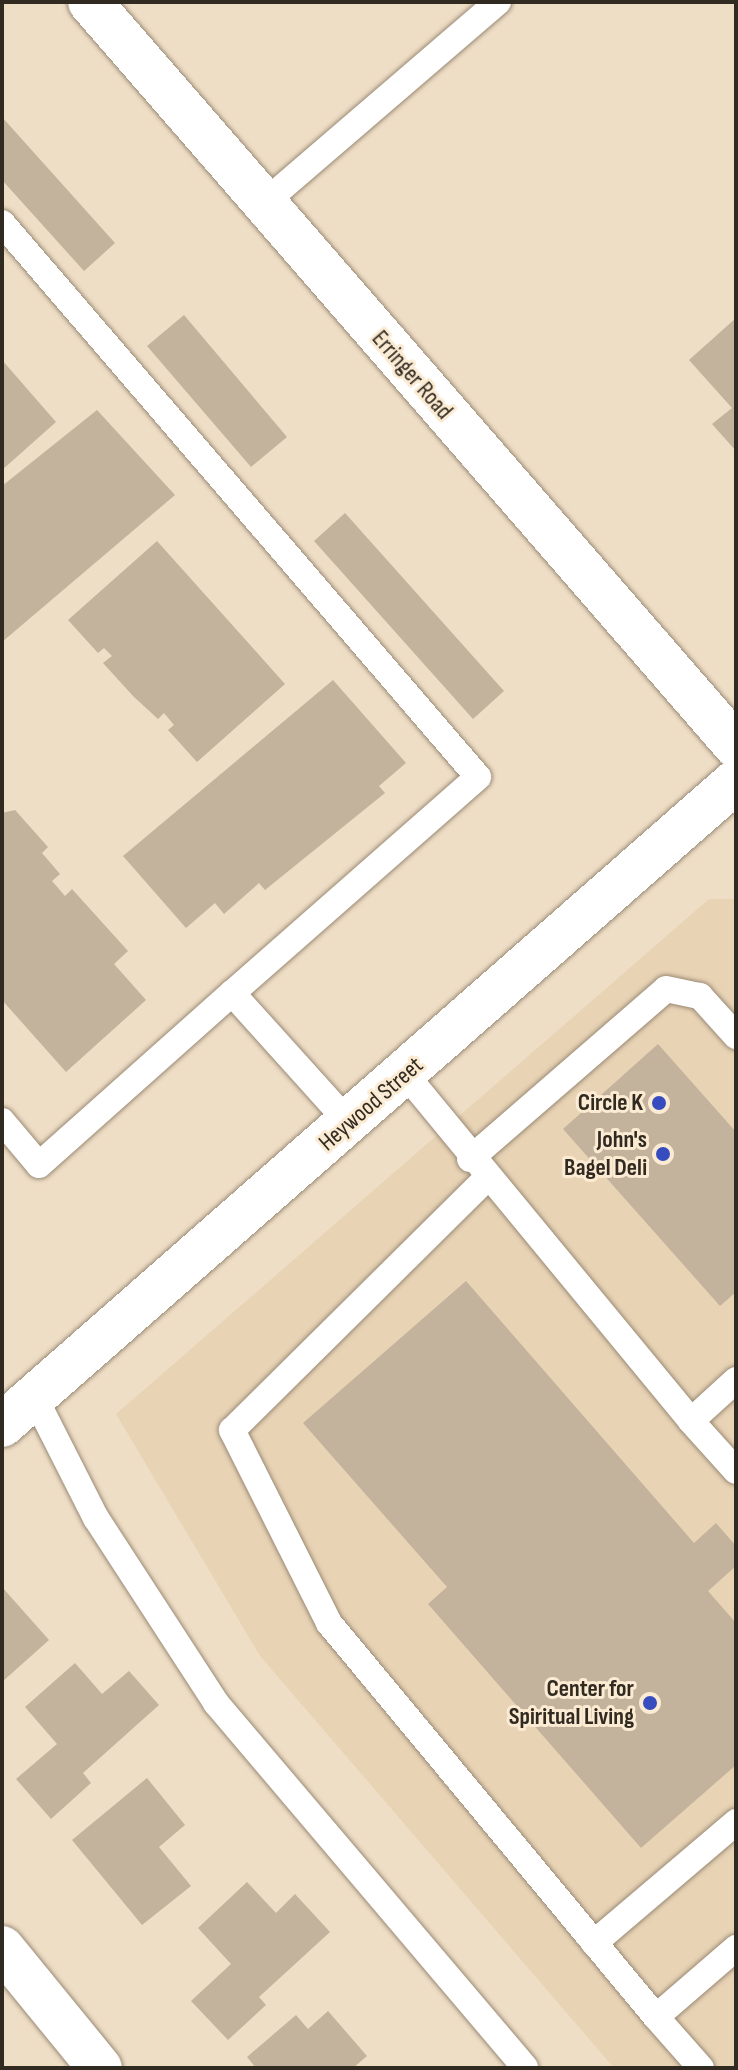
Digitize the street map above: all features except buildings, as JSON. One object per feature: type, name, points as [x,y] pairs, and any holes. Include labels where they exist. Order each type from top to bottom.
[{"type":"street","name":"Erringer Road","points":[[90,2],[736,746]]},
{"type":"street","name":"Heywood Street","points":[[2,1425],[406,1075],[736,781]]},
{"type":"street","points":[[2,1948],[100,2068]]},
{"type":"lane","points":[[263,204],[498,2]]},
{"type":"lane","points":[[2,223],[478,777],[39,1165],[2,1121]]},
{"type":"lane","points":[[701,2068],[329,1623],[232,1430],[478,1169],[666,989],[700,996],[736,1036]]},
{"type":"lane","points":[[232,993],[349,1123]]},
{"type":"lane","points":[[406,1075],[478,1169],[736,1471]]},
{"type":"lane","points":[[691,1421],[736,1380]]},
{"type":"lane","points":[[34,1396],[96,1518],[216,1703],[525,2068]]},
{"type":"lane","points":[[594,1943],[736,1822]]},
{"type":"lane","points":[[656,2017],[736,1948]]},
{"type":"shaded area","points":[[709,899],[736,899],[736,2068],[614,2068],[260,1656],[116,1414]]},
{"type":"place","name":"Circle K","points":[[659,1103]]},
{"type":"place","name":"John's Bagel Deli","points":[[663,1154]]},
{"type":"place","name":"Center for Spiritual Living","points":[[650,1703]]}]
